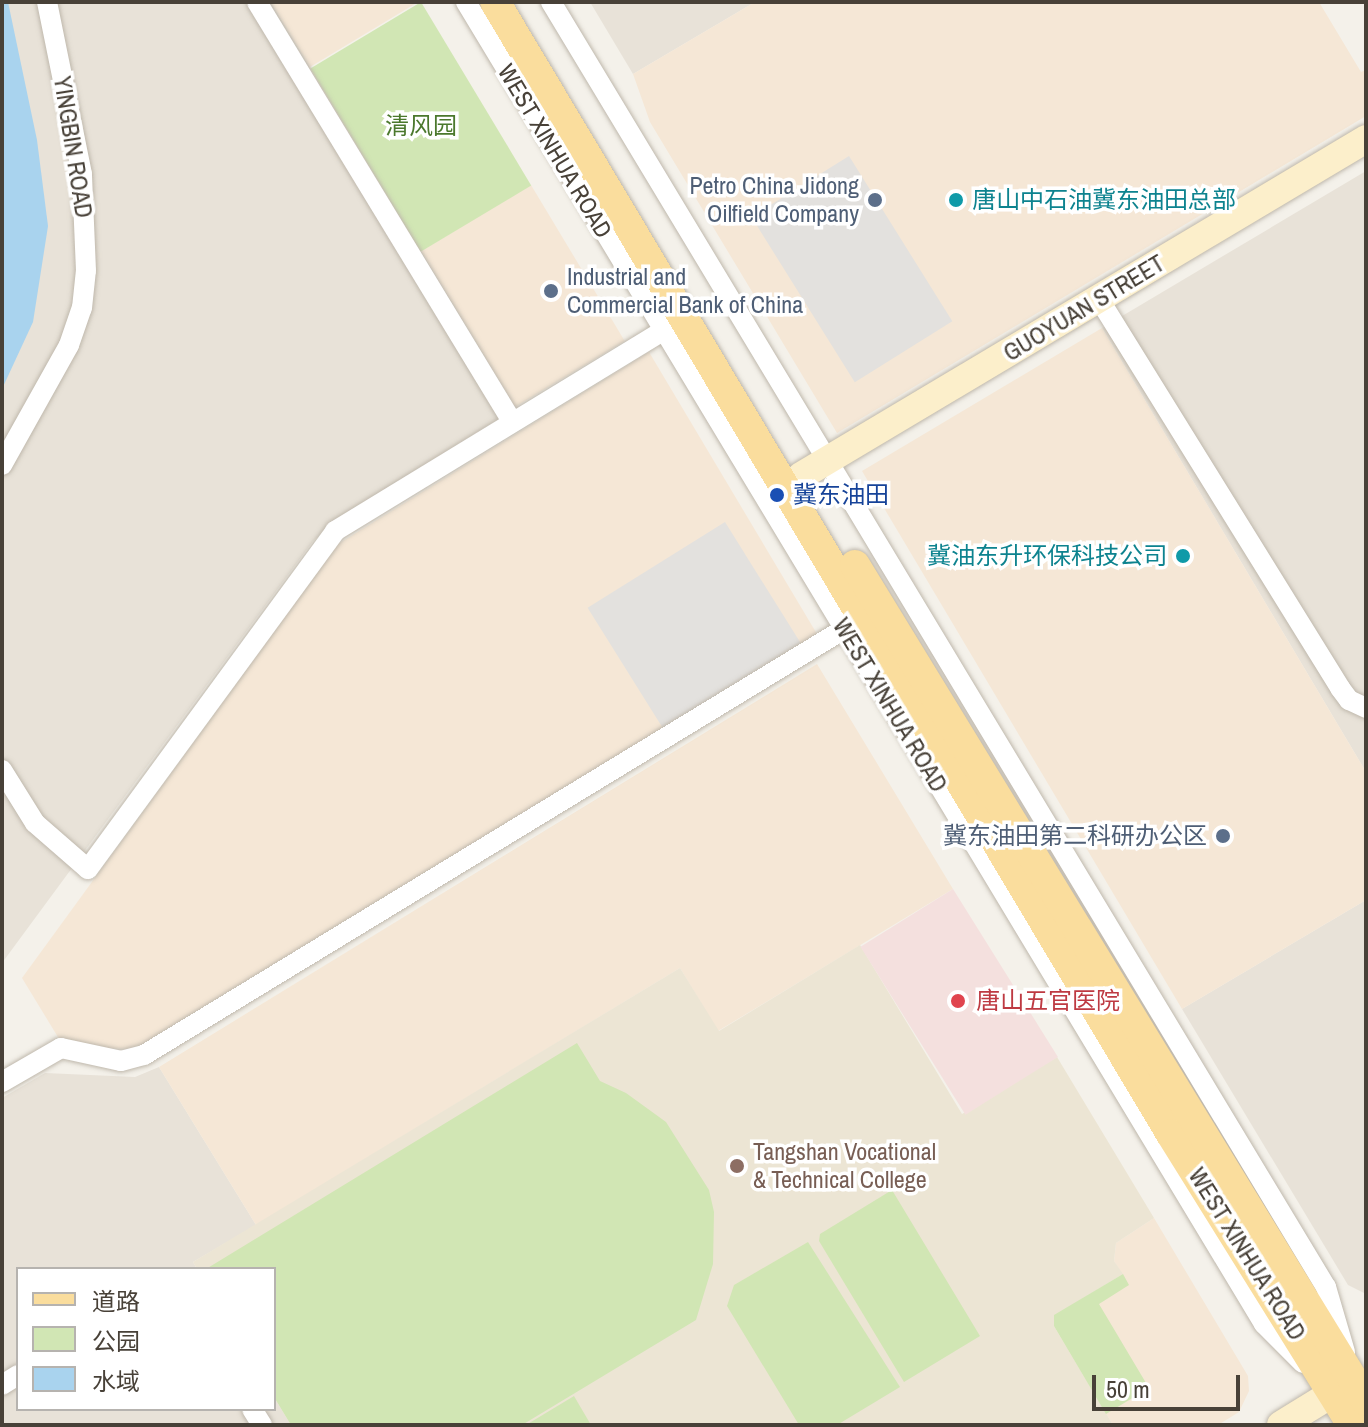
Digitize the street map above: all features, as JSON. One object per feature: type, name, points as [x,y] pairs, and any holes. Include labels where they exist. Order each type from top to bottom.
[{"type":"main road","name":"WEST XINHUA ROAD","points":[[495,2],[1163,1120],[1357,1388]]},
{"type":"main road","name":"WEST XINHUA ROAD","points":[[516,2],[1357,1388],[1352,1425]]},
{"type":"street","name":"YINGBIN ROAD","points":[[2,465],[69,345],[86,271],[82,174],[47,2]]},
{"type":"street","points":[[257,2],[512,422]]},
{"type":"street","name":"WEST XINHUA ROAD","points":[[466,2],[1264,1324],[1357,1388]]},
{"type":"street","name":"WEST XINHUA ROAD","points":[[551,2],[1326,1287],[1357,1388],[1344,1425]]},
{"type":"street","name":"GUOYUAN STREET","points":[[801,476],[1366,139]]},
{"type":"street","points":[[1099,299],[1340,688],[1366,708]]},
{"type":"street","points":[[2,770],[35,823],[88,869],[335,531],[663,331]]},
{"type":"street","points":[[2,1082],[61,1048],[121,1061],[144,1055],[844,629]]},
{"type":"street","points":[[1281,1425],[1357,1388]]},
{"type":"shaded area","points":[[2,2],[271,2],[516,408],[338,518],[313,541],[2,963]]},
{"type":"shaded area","points":[[271,2],[418,2],[310,67]]},
{"type":"shaded area","points":[[590,2],[755,2],[633,74]]},
{"type":"shaded area","points":[[755,2],[1319,2],[1361,72],[1366,70],[1366,116],[837,433],[650,122],[633,74]]},
{"type":"shaded area","points":[[849,156],[952,321],[855,382],[751,217]]},
{"type":"shaded area","points":[[1366,171],[1366,772],[1102,328]]},
{"type":"shaded area","points":[[531,185],[625,341],[515,407],[421,251]]},
{"type":"shaded area","points":[[1102,328],[1366,772],[1366,900],[1182,1009],[862,471]]},
{"type":"shaded area","points":[[649,352],[817,634],[134,1049],[64,1047],[22,978],[338,544]]},
{"type":"shaded area","points":[[725,522],[801,643],[663,729],[588,608]]},
{"type":"shaded area","points":[[817,664],[953,889],[718,1031],[680,968],[256,1225],[159,1067]]},
{"type":"shaded area","name":"唐山五官医院","points":[[953,889],[1058,1057],[965,1115],[861,947]]},
{"type":"shaded area","points":[[1366,900],[1366,1294],[1348,1285],[1182,1009]]},
{"type":"shaded area","name":"Tangshan Vocational & Technical College","points":[[860,945],[962,1114],[1057,1057],[1154,1218],[1116,1243],[1114,1261],[1123,1274],[1054,1316],[1054,1326],[1113,1425],[291,1425],[276,1400],[276,1267],[196,1267],[193,1262],[680,968],[719,1031]]},
{"type":"shaded area","points":[[159,1067],[256,1225],[193,1262],[196,1267],[16,1267],[16,1411],[276,1411],[276,1400],[291,1425],[2,1425],[2,1098],[45,1073],[135,1077]]},
{"type":"shaded area","points":[[1154,1218],[1248,1376],[1249,1391],[1239,1412],[1218,1425],[1113,1425],[1054,1326],[1122,1274],[1114,1261],[1116,1243]]},
{"type":"green space","name":"清风园","points":[[421,2],[531,185],[421,252],[310,68]]},
{"type":"green space","points":[[577,1043],[600,1081],[626,1093],[666,1122],[709,1190],[714,1212],[713,1264],[696,1320],[522,1425],[291,1425],[276,1400],[276,1267],[209,1267]]},
{"type":"green space","points":[[892,1190],[980,1336],[904,1382],[819,1241],[820,1234]]},
{"type":"green space","points":[[808,1242],[900,1387],[837,1425],[799,1425],[727,1306],[734,1285]]},
{"type":"green space","points":[[1123,1274],[1129,1285],[1099,1304],[1149,1388],[1106,1414],[1054,1326],[1054,1315]]},
{"type":"green space","points":[[574,1396],[591,1425],[526,1425]]},
{"type":"water","points":[[2,2],[8,2],[37,140],[48,226],[33,322],[2,389]]},
{"type":"place","name":"Petro China Jidong Oilfield Company","points":[[875,200]]},
{"type":"place","name":"唐山中石油冀东油田总部","points":[[956,200]]},
{"type":"place","name":"Industrial and Commercial Bank of China","points":[[551,291]]},
{"type":"place","name":"冀东油田","points":[[777,495]]},
{"type":"place","name":"冀油东升环保科技公司","points":[[1183,556]]},
{"type":"place","name":"冀东油田第二科研办公区","points":[[1223,836]]},
{"type":"place","name":"唐山五官医院","points":[[958,1001]]},
{"type":"place","name":"Tangshan Vocational & Technical College","points":[[737,1166]]}]
